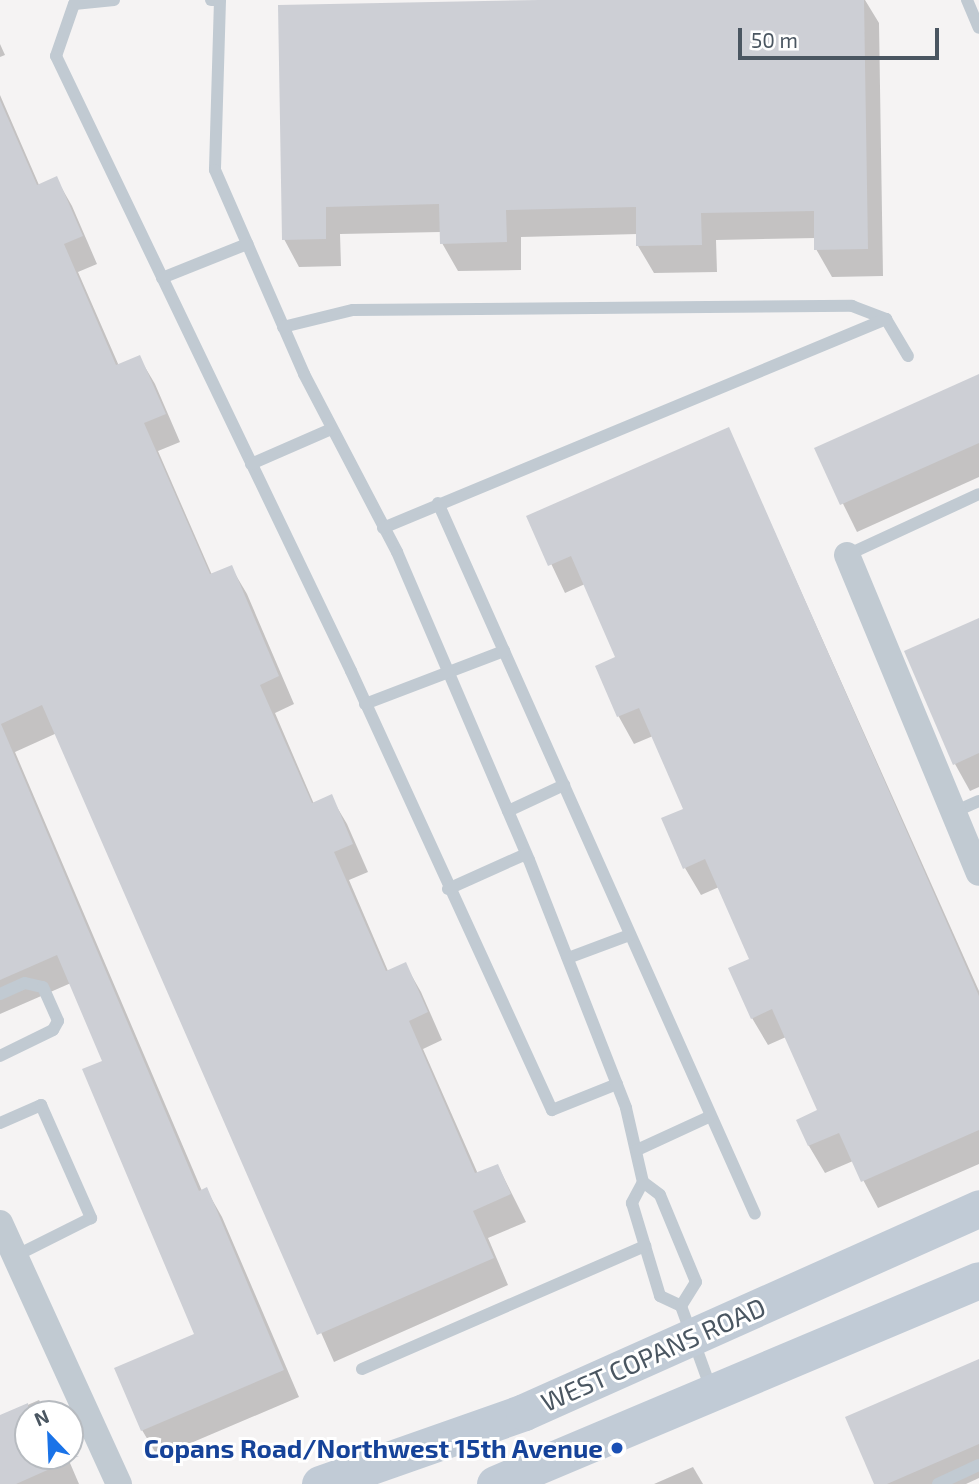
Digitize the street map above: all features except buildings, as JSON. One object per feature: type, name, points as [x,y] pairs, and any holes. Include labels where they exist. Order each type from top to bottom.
[{"type":"main road","name":"WEST COPANS ROAD","points":[[320,1484],[524,1412],[686,1321],[979,1208]]},
{"type":"main road","points":[[495,1484],[979,1280]]},
{"type":"street","points":[[847,555],[979,873]]},
{"type":"street","points":[[0,1223],[115,1483]]},
{"type":"lane","points":[[114,0],[74,4],[56,56],[365,704],[552,1110],[617,1084]]},
{"type":"lane","points":[[211,0],[220,0],[215,170],[331,429],[383,527],[526,854],[617,1084],[637,1150],[643,1182],[632,1203],[660,1296],[686,1321],[712,1393]]},
{"type":"lane","points":[[967,0],[979,27]]},
{"type":"lane","points":[[162,278],[247,244]]},
{"type":"lane","points":[[284,327],[353,310],[852,306],[886,319],[908,356]]},
{"type":"lane","points":[[383,527],[886,319]]},
{"type":"lane","points":[[251,464],[331,429]]},
{"type":"lane","points":[[847,555],[979,494]]},
{"type":"lane","points":[[438,503],[755,1214]]},
{"type":"lane","points":[[365,704],[504,651]]},
{"type":"lane","points":[[508,811],[564,785]]},
{"type":"lane","points":[[954,812],[979,801]]},
{"type":"lane","points":[[448,889],[526,854]]},
{"type":"lane","points":[[568,958],[631,935]]},
{"type":"lane","points":[[0,994],[25,983],[43,987],[58,1021],[53,1030],[0,1056]]},
{"type":"lane","points":[[0,1123],[41,1105],[92,1218],[15,1256]]},
{"type":"lane","points":[[637,1150],[711,1116]]},
{"type":"lane","points":[[643,1182],[660,1195],[696,1282],[686,1321]]},
{"type":"lane","points":[[362,1369],[645,1246]]},
{"type":"lane","points":[[938,1484],[979,1465]]},
{"type":"place","name":"Copans Road/Northwest 15th Avenue","points":[[617,1448]]}]
